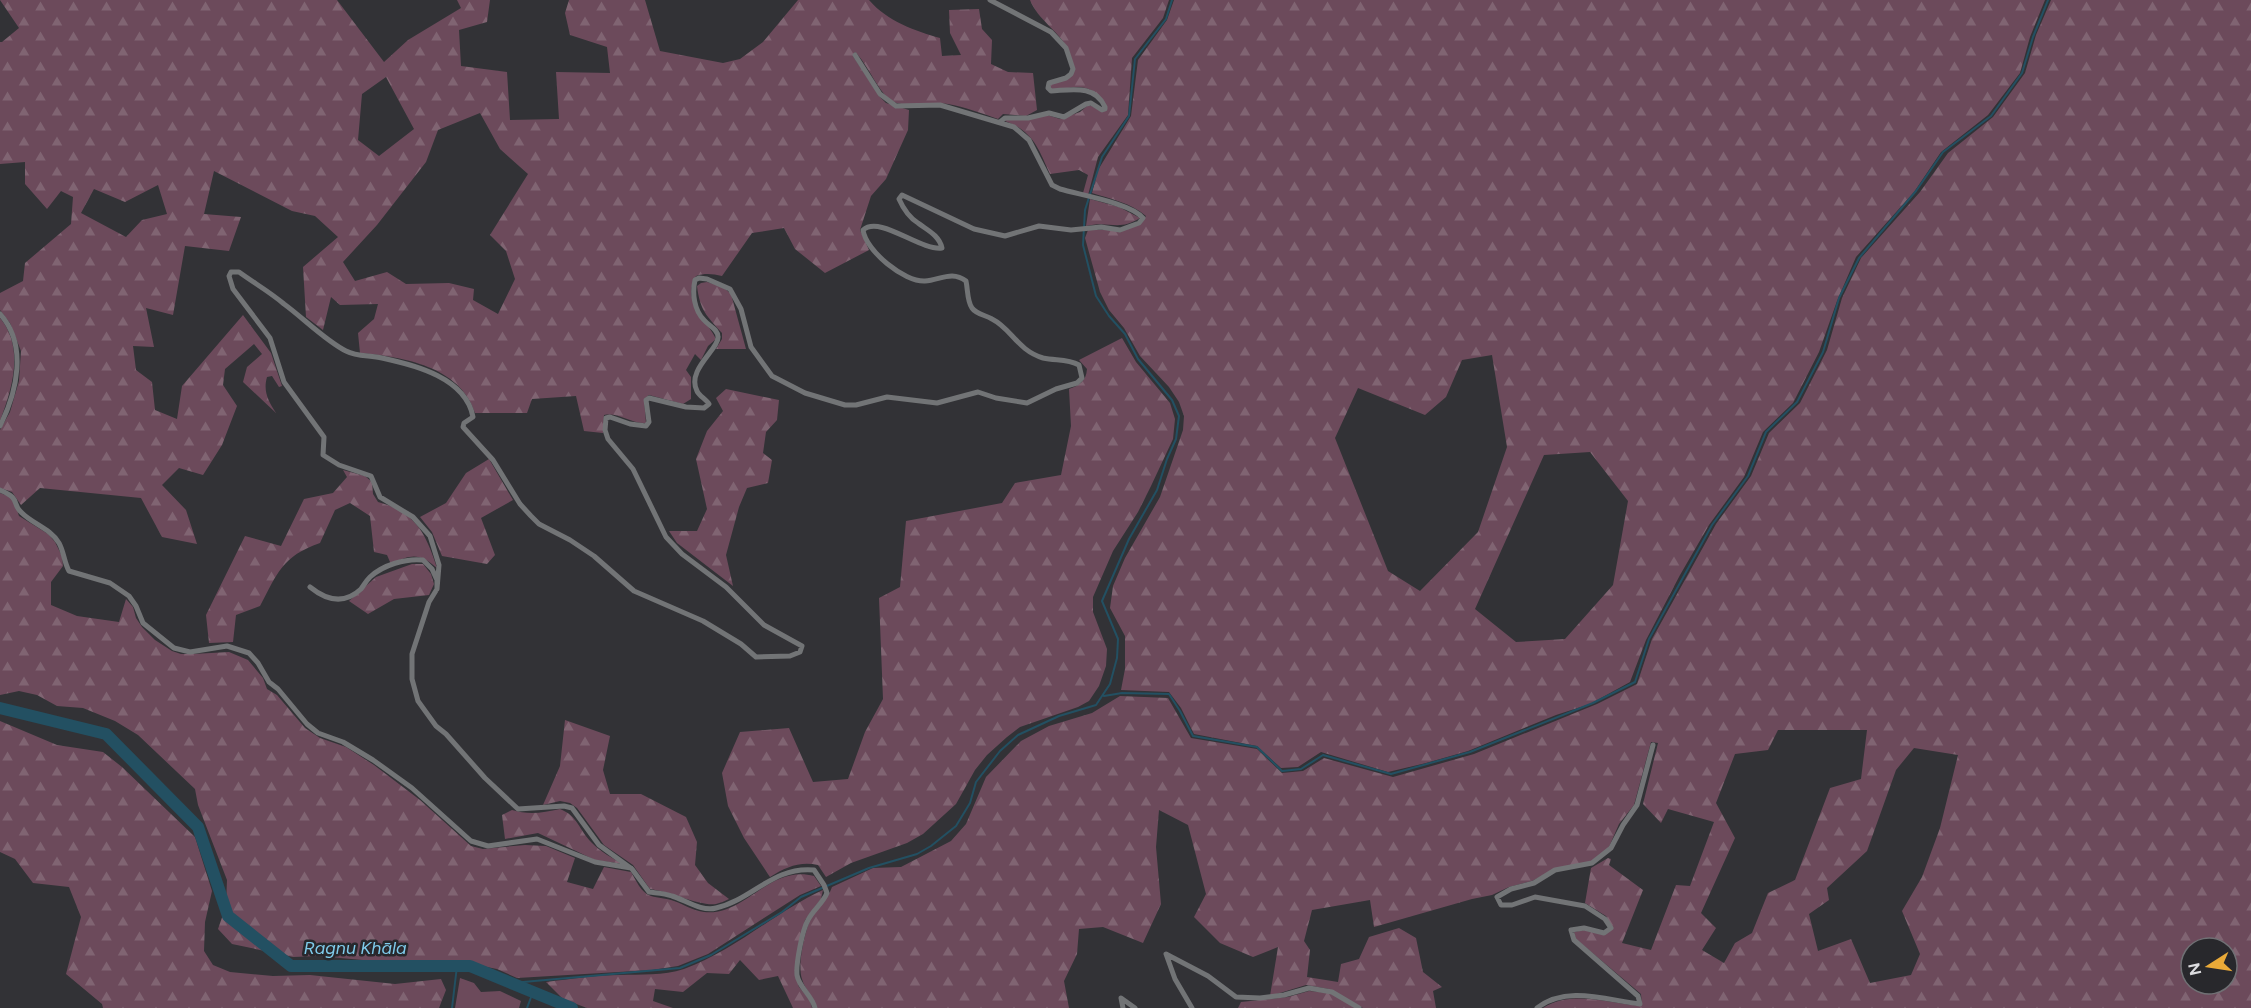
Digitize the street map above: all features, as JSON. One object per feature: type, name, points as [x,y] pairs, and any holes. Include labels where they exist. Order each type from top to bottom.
[{"type":"street","points":[[990,0],[1051,32],[1066,48],[1073,69],[1066,78],[1049,83],[1048,88],[1051,91],[1088,90],[1096,95],[1105,107],[1099,110],[1091,103],[1064,117],[1043,113],[1028,118],[1005,118],[1000,122]]},
{"type":"street","points":[[814,1008],[797,974],[807,921],[827,893],[814,870],[787,872],[734,901],[716,908],[708,909],[664,893],[649,892],[632,869],[599,845],[572,808],[564,806],[525,810],[513,806],[428,718],[414,690],[411,668],[412,654],[429,602],[437,589],[439,565],[430,536],[413,517],[380,498],[371,476],[339,465],[323,456],[324,437],[284,382],[270,338],[233,289],[229,276],[231,273],[239,272],[265,289],[347,352],[383,358],[425,370],[453,386],[461,392],[473,417],[464,423],[463,427],[493,460],[520,504],[540,524],[594,556],[634,591],[703,621],[741,644],[756,657],[790,656],[800,652],[802,646],[764,625],[726,587],[682,554],[666,537],[633,469],[608,438],[605,430],[606,418],[616,418],[646,426],[649,422],[646,400],[649,398],[686,407],[704,408],[709,404],[698,393],[694,380],[719,339],[717,332],[702,319],[698,311],[693,287],[695,280],[699,278],[717,282],[730,289],[741,309],[751,347],[758,359],[772,376],[805,393],[845,405],[856,405],[887,397],[937,403],[978,392],[996,398],[1027,403],[1056,389],[1077,383],[1082,378],[1079,365],[1071,361],[1035,355],[1019,345],[994,320],[974,311],[970,305],[966,281],[961,278],[952,275],[925,281],[918,280],[879,258],[866,242],[863,230],[871,226],[893,231],[929,246],[942,248],[942,244],[934,234],[916,223],[903,208],[899,200],[902,195],[968,227],[985,233],[1005,236],[1039,226],[1071,230],[1101,227],[1120,230],[1139,223],[1143,218],[1140,214],[1118,205],[1052,185],[1029,140],[1014,127],[940,105],[896,106],[880,93],[855,55]]},
{"type":"street","points":[[0,314],[13,334],[18,352],[14,392],[0,426]]},
{"type":"street","points":[[0,490],[9,494],[16,501],[23,515],[53,535],[59,543],[69,571],[110,583],[129,596],[143,623],[164,641],[182,651],[190,652],[227,646],[249,654],[258,663],[269,682],[278,689],[307,724],[318,733],[343,742],[373,760],[412,788],[471,841],[488,846],[537,839],[561,847],[585,859],[632,869]]},
{"type":"street","points":[[310,587],[322,596],[334,600],[342,599],[352,596],[370,577],[383,568],[413,559],[423,561],[432,569],[437,580],[437,589]]},
{"type":"street","points":[[1537,1008],[1565,994],[1640,1004],[1638,996],[1574,940],[1571,930],[1584,928],[1604,933],[1611,928],[1605,919],[1585,906],[1535,897],[1512,905],[1502,905],[1497,897],[1511,889],[1534,883],[1556,870],[1592,863],[1611,848],[1637,805],[1653,745]]},
{"type":"street","points":[[1192,1008],[1175,979],[1166,954],[1208,976],[1236,997],[1260,998],[1284,995],[1309,988],[1332,992],[1359,1008]]},
{"type":"street","points":[[1123,1008],[1121,998],[1135,1008]]},
{"type":"green space","points":[[0,0],[337,0],[384,62],[408,40],[461,8],[457,0],[490,0],[487,22],[459,30],[461,66],[507,72],[510,120],[559,119],[556,72],[610,73],[607,47],[570,35],[565,13],[569,0],[645,0],[660,51],[723,63],[740,59],[763,42],[798,0],[869,0],[893,19],[940,38],[942,56],[961,55],[950,33],[949,10],[979,9],[982,29],[992,40],[991,64],[1008,72],[1033,73],[1037,110],[1026,116],[1003,114],[998,119],[948,104],[898,103],[887,98],[855,52],[853,56],[879,96],[886,103],[909,110],[908,130],[886,179],[871,196],[860,230],[869,250],[825,273],[795,249],[784,228],[752,233],[722,276],[703,274],[696,276],[692,285],[693,302],[716,339],[708,346],[701,360],[695,354],[686,370],[691,377],[691,399],[683,404],[649,395],[644,399],[646,423],[615,415],[604,415],[603,433],[584,431],[576,396],[532,399],[527,413],[475,413],[468,397],[457,384],[443,374],[411,361],[360,353],[358,333],[374,319],[378,304],[340,305],[331,297],[323,330],[306,317],[303,267],[338,237],[315,216],[292,211],[214,171],[204,214],[241,217],[229,251],[185,246],[173,315],[146,308],[154,347],[133,346],[136,370],[152,382],[155,410],[177,419],[182,386],[243,315],[271,353],[282,386],[279,387],[272,376],[267,377],[267,396],[276,413],[243,382],[247,367],[262,354],[254,344],[225,369],[223,385],[237,406],[222,445],[203,475],[179,468],[162,485],[186,510],[197,544],[162,537],[141,498],[40,488],[21,505],[12,492],[0,488],[0,430],[10,412],[19,381],[21,351],[10,323],[0,310],[0,293],[23,281],[25,263],[71,224],[73,197],[61,191],[47,209],[25,184],[25,162],[0,164],[0,42],[19,28]],"holes":[[[386,77],[414,129],[379,156],[358,140],[362,94]],[[480,113],[500,149],[528,174],[490,235],[506,251],[515,279],[498,314],[473,300],[474,289],[449,283],[406,284],[387,272],[355,281],[343,262],[377,225],[426,162],[438,130]],[[158,185],[167,214],[142,220],[126,237],[81,213],[94,189],[125,202]]]},
{"type":"green space","points":[[1030,0],[1169,0],[1163,18],[1132,58],[1128,115],[1098,157],[1088,195],[1083,193],[1088,175],[1079,170],[1050,174],[1029,136],[1015,125],[1005,121],[1007,118],[1047,115],[1060,119],[1080,112],[1087,106],[1092,106],[1102,112],[1106,110],[1091,90],[1078,87],[1052,90],[1049,87],[1053,82],[1073,72],[1071,57],[1064,42],[1038,13]]},
{"type":"green space","points":[[1174,0],[2045,0],[2030,37],[2020,73],[1988,115],[1941,152],[1914,192],[1856,257],[1819,352],[1793,403],[1763,432],[1744,477],[1709,525],[1680,575],[1646,640],[1630,682],[1590,704],[1556,715],[1468,751],[1388,772],[1321,752],[1298,767],[1281,768],[1257,746],[1194,734],[1181,708],[1169,692],[1121,690],[1125,669],[1125,636],[1110,608],[1113,586],[1125,558],[1160,497],[1183,430],[1184,416],[1179,402],[1169,387],[1140,356],[1124,328],[1109,310],[1100,292],[1085,238],[1088,230],[1127,228],[1141,222],[1146,216],[1113,199],[1092,193],[1098,170],[1131,116],[1138,60],[1167,20]],"holes":[[[1492,355],[1507,447],[1478,532],[1420,591],[1388,571],[1335,438],[1358,388],[1425,415],[1446,397],[1462,360]],[[1590,452],[1628,501],[1613,585],[1565,639],[1516,642],[1475,609],[1544,455]]]},
{"type":"green space","points":[[2051,0],[2251,0],[2251,1008],[1543,1008],[1555,1002],[1579,998],[1642,1006],[1641,994],[1576,939],[1574,932],[1584,930],[1604,935],[1612,928],[1606,916],[1585,903],[1591,868],[1608,858],[1611,859],[1609,865],[1643,890],[1622,943],[1651,950],[1676,885],[1690,886],[1714,822],[1668,809],[1661,823],[1643,804],[1658,743],[1651,742],[1634,805],[1619,824],[1609,847],[1591,863],[1555,869],[1532,881],[1509,887],[1492,895],[1374,927],[1370,900],[1312,910],[1304,941],[1310,950],[1307,977],[1338,982],[1341,964],[1359,959],[1369,937],[1399,928],[1416,938],[1423,972],[1442,987],[1433,991],[1436,1008],[1363,1008],[1329,989],[1306,985],[1270,996],[1278,947],[1253,957],[1220,943],[1194,917],[1206,894],[1188,825],[1159,810],[1156,847],[1161,904],[1143,943],[1103,927],[1079,929],[1077,954],[1064,981],[1069,1008],[817,1008],[802,979],[801,957],[811,918],[832,887],[873,868],[901,867],[951,841],[966,824],[986,777],[1021,741],[1049,726],[1092,713],[1120,696],[1168,698],[1191,738],[1257,749],[1282,773],[1303,771],[1324,758],[1393,777],[1474,754],[1597,704],[1637,684],[1652,639],[1716,524],[1751,476],[1769,433],[1800,403],[1827,350],[1842,298],[1861,258],[1920,192],[1948,153],[1993,117],[2025,73],[2036,35]],"holes":[[[1778,730],[1867,730],[1861,779],[1830,788],[1795,880],[1768,893],[1752,933],[1735,943],[1724,963],[1702,950],[1716,928],[1701,913],[1735,838],[1716,803],[1735,754],[1768,750]],[[1914,748],[1958,755],[1940,828],[1922,877],[1902,911],[1920,954],[1911,975],[1870,983],[1851,939],[1818,951],[1809,914],[1829,900],[1827,888],[1867,851],[1896,770]]]},
{"type":"green space","points":[[1090,199],[1119,207],[1140,218],[1126,224],[1086,226]]},
{"type":"green space","points":[[707,282],[723,287],[731,294],[746,349],[716,349],[722,339],[722,333],[708,317],[698,294],[697,286]]},
{"type":"green space","points":[[0,318],[12,342],[14,369],[9,396],[0,421]]},
{"type":"green space","points":[[1122,338],[1136,362],[1170,403],[1175,419],[1173,439],[1138,512],[1113,551],[1093,597],[1093,612],[1107,649],[1106,666],[1099,686],[1089,701],[1020,727],[1007,737],[987,755],[975,770],[956,804],[923,834],[907,843],[851,863],[826,877],[818,865],[799,864],[770,877],[744,838],[728,806],[722,773],[740,732],[789,728],[813,782],[848,779],[865,732],[883,699],[879,598],[900,587],[906,521],[1002,503],[1015,483],[1061,475],[1071,426],[1069,389],[1082,382],[1087,369],[1079,360]]},
{"type":"green space","points":[[726,389],[779,400],[777,420],[766,432],[763,453],[772,460],[768,483],[747,488],[739,507],[726,555],[733,586],[677,543],[669,531],[697,531],[707,509],[696,459],[707,431],[723,411],[716,398]]},
{"type":"green space","points":[[489,459],[513,500],[481,518],[495,555],[487,564],[442,556],[432,532],[420,517],[446,503],[466,473]]},
{"type":"green space","points":[[343,470],[365,476],[372,482],[373,494],[378,502],[402,512],[418,526],[437,568],[415,557],[405,558],[391,564],[387,555],[374,552],[370,516],[350,503],[335,510],[320,543],[297,554],[282,567],[260,606],[236,615],[233,642],[209,643],[206,615],[245,536],[281,546],[304,499],[333,493],[347,477]]},
{"type":"green space","points":[[0,493],[13,498],[19,516],[48,534],[62,556],[63,566],[51,582],[51,605],[77,616],[119,622],[126,599],[133,607],[142,627],[155,640],[172,651],[181,654],[229,652],[248,660],[263,678],[267,689],[277,695],[305,728],[320,738],[346,747],[374,765],[420,800],[471,846],[483,849],[525,845],[546,846],[575,858],[567,882],[593,889],[604,867],[631,872],[647,894],[704,912],[732,907],[784,877],[798,874],[814,876],[821,886],[800,895],[708,954],[678,966],[652,970],[517,978],[497,969],[457,961],[374,961],[318,956],[293,957],[232,944],[218,929],[226,906],[227,880],[198,805],[195,789],[138,735],[115,721],[83,708],[57,706],[37,695],[19,691],[0,695]]},
{"type":"green space","points":[[412,564],[423,564],[431,574],[434,584],[429,595],[394,599],[368,614],[349,601],[376,577]]},
{"type":"green space","points":[[565,720],[610,736],[603,770],[610,794],[641,794],[686,817],[697,842],[695,865],[708,883],[729,899],[718,904],[710,904],[650,889],[633,865],[604,845],[577,808],[570,803],[560,801],[543,805],[560,766]]},
{"type":"green space","points":[[0,721],[57,745],[103,752],[122,767],[195,837],[212,891],[205,922],[204,951],[213,965],[230,972],[273,976],[310,975],[395,984],[441,979],[446,990],[439,1008],[103,1008],[102,1004],[66,974],[81,917],[69,887],[33,883],[15,859],[0,852]]},
{"type":"green space","points":[[560,809],[575,819],[595,846],[623,864],[595,860],[538,833],[505,839],[502,815],[512,810],[536,813]]},
{"type":"green space","points":[[823,890],[821,899],[805,920],[795,975],[799,987],[810,1000],[812,1008],[793,1008],[778,976],[759,980],[740,960],[729,974],[707,973],[683,992],[655,989],[653,1001],[673,1008],[587,1008],[563,999],[546,982],[601,976],[660,974],[684,969],[720,952]]},
{"type":"green space","points":[[460,978],[474,983],[481,992],[500,991],[521,1001],[519,1008],[455,1008]]},
{"type":"green space","points":[[1309,991],[1331,993],[1355,1008],[1238,1008],[1241,1002],[1288,997]]},
{"type":"waterway","points":[[512,983],[680,968],[711,955],[782,912],[801,897],[869,868],[917,854],[931,846],[956,826],[970,803],[976,782],[1000,751],[1018,735],[1059,716],[1096,705],[1110,684],[1117,658],[1118,639],[1102,601],[1129,539],[1157,490],[1176,439],[1179,416],[1172,400],[1138,359],[1125,334],[1096,296],[1083,245],[1085,210],[1102,157],[1129,116],[1135,59],[1166,19],[1172,0]]},
{"type":"waterway","points":[[1104,696],[1122,693],[1169,694],[1193,736],[1257,747],[1282,771],[1301,769],[1323,755],[1391,774],[1470,752],[1593,703],[1635,682],[1649,639],[1712,525],[1748,476],[1766,432],[1797,402],[1823,352],[1839,298],[1859,258],[1916,191],[1943,152],[1991,116],[2022,73],[2048,0]]},
{"type":"waterway","name":"Ragnu Khāla","points":[[0,708],[106,734],[198,827],[228,916],[291,966],[470,966],[572,1008]]},
{"type":"waterway","points":[[452,1008],[457,966]]},
{"type":"waterway","points":[[527,1008],[533,992]]}]
